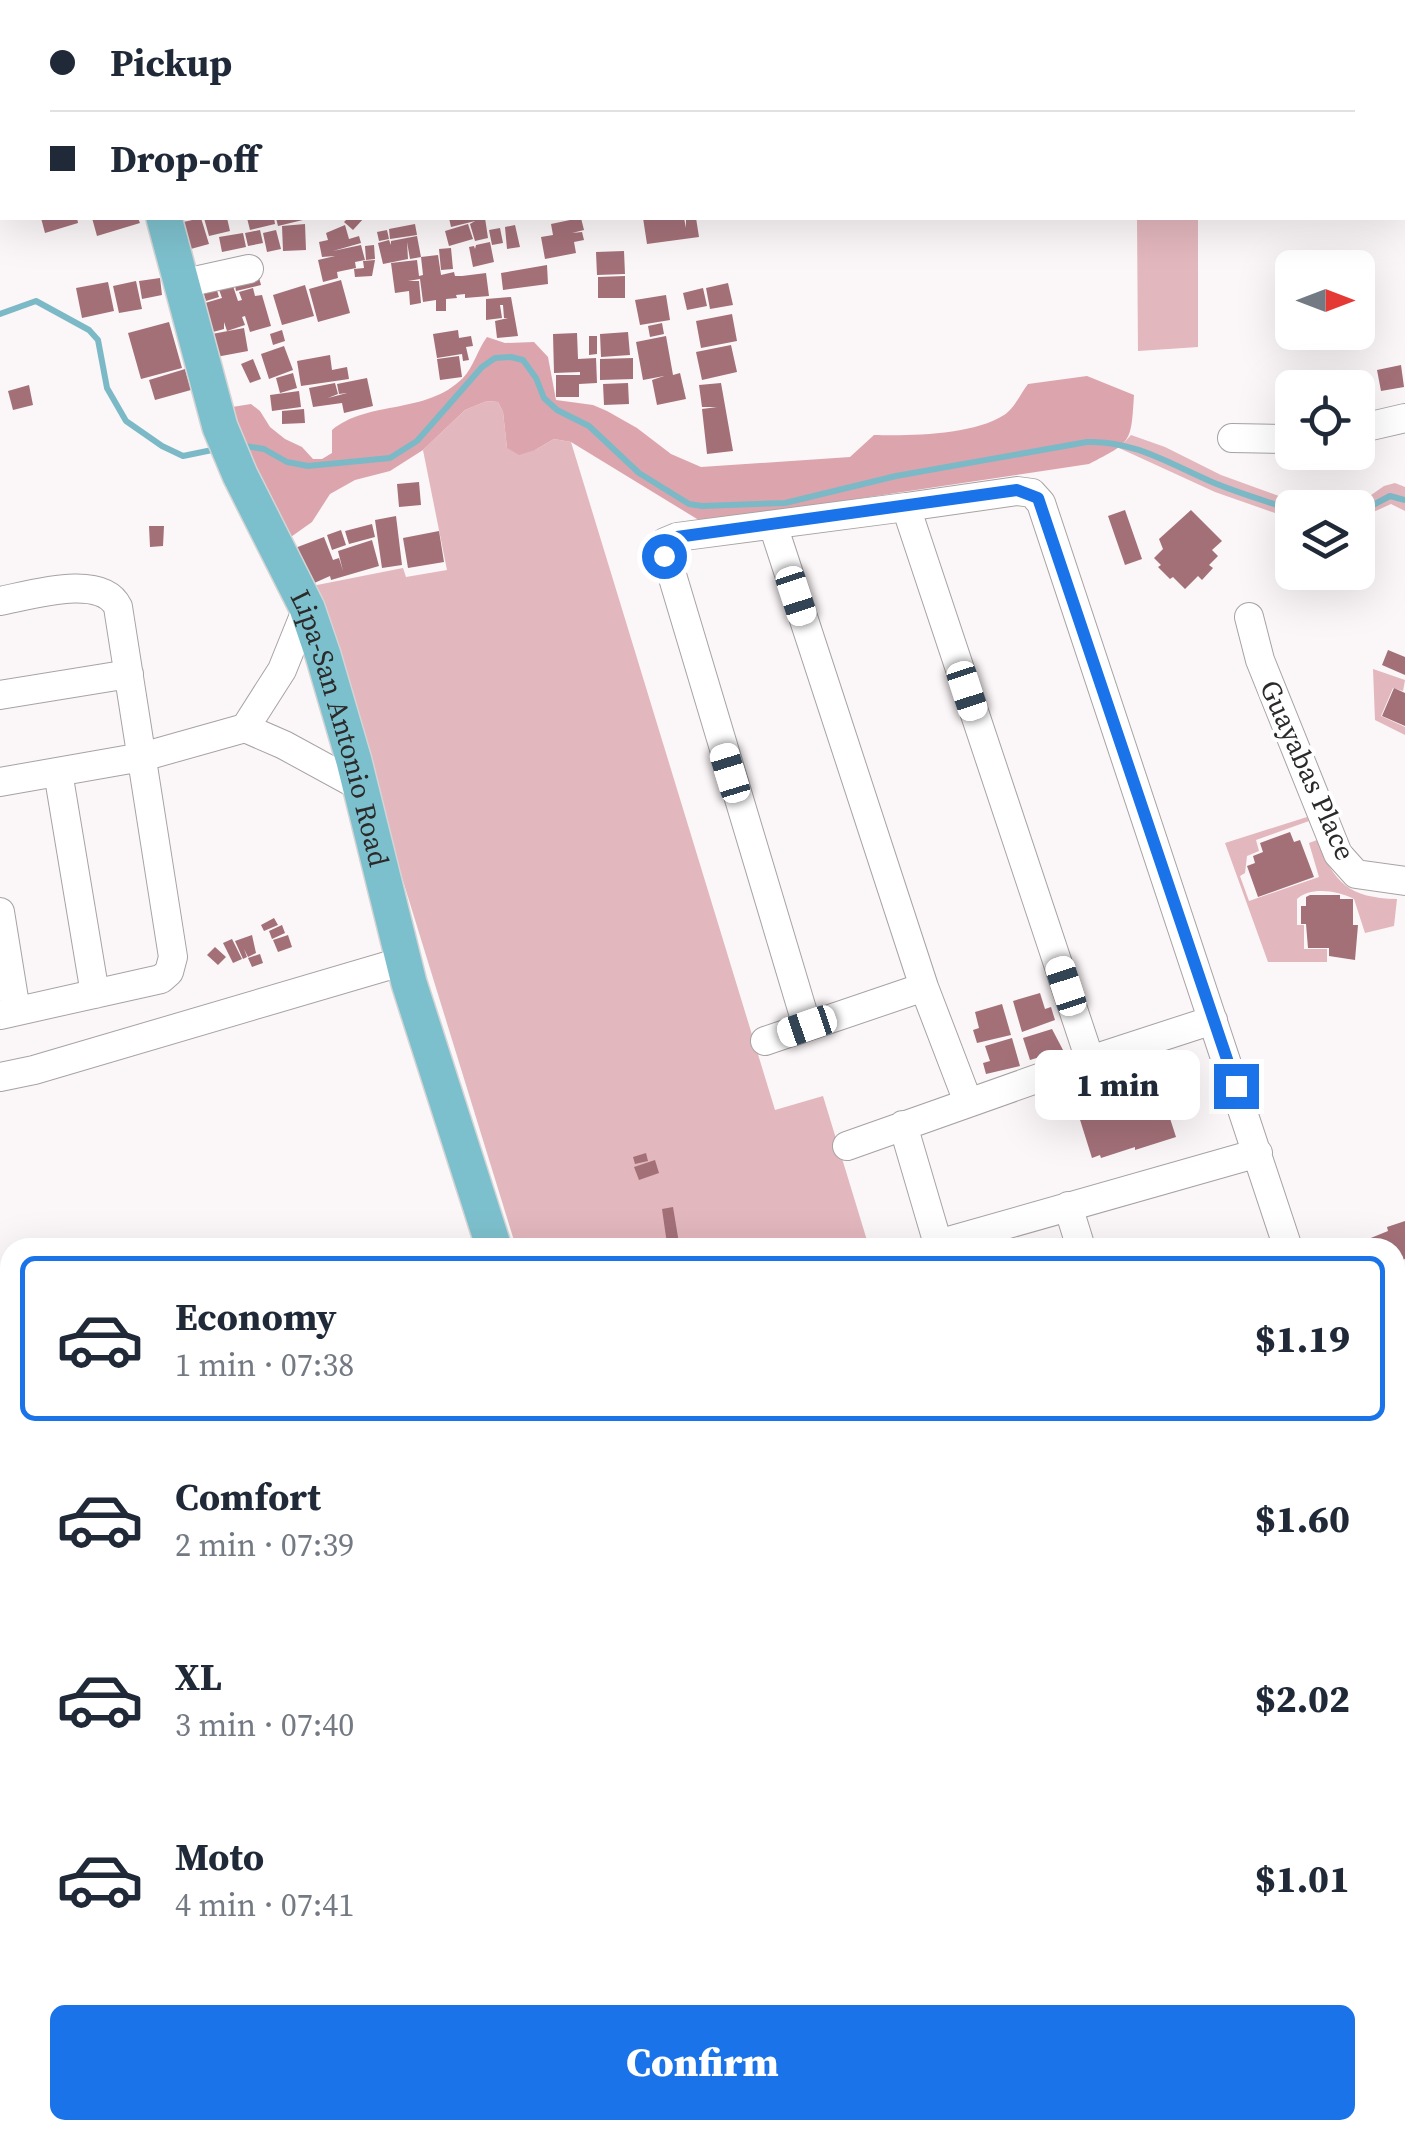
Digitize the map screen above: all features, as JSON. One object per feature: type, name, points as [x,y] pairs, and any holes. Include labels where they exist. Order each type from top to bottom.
[{"type":"main road","name":"Lipa-San Antonio Road","points":[[165,220],[220,427],[307,608],[361,787],[404,961],[491,1238]]},
{"type":"street","points":[[181,284],[248,268]]},
{"type":"street","points":[[1375,426],[1405,418]]},
{"type":"street","points":[[1232,438],[1275,439]]},
{"type":"street","points":[[807,1026],[665,542],[677,537],[1017,490],[1032,494],[1041,502],[1285,1238]]},
{"type":"street","points":[[906,507],[1090,1060]]},
{"type":"street","points":[[773,525],[924,988],[968,1102]]},
{"type":"street","points":[[0,600],[99,589],[113,596],[118,607],[173,957],[169,972],[160,979],[8,1013],[0,912]]},
{"type":"street","points":[[244,728],[282,670],[307,608]]},
{"type":"street","name":"Guayabas Place","points":[[1249,617],[1260,660],[1338,854],[1356,874],[1405,881]]},
{"type":"street","points":[[0,696],[128,674]]},
{"type":"street","points":[[0,782],[142,757],[244,728],[361,787]]},
{"type":"street","points":[[58,772],[96,994]]},
{"type":"street","points":[[0,1077],[404,961]]},
{"type":"street","points":[[765,1041],[924,988]]},
{"type":"street","points":[[847,1146],[1213,1020]]},
{"type":"street","points":[[903,1125],[936,1238]]},
{"type":"street","points":[[964,1238],[1258,1153]]},
{"type":"street","points":[[1068,1206],[1078,1238]]},
{"type":"shaded area","points":[[1137,220],[1198,220],[1198,347],[1138,351]]},
{"type":"shaded area","points":[[487,337],[505,343],[534,342],[548,357],[556,400],[607,411],[671,454],[701,467],[850,457],[874,435],[976,427],[1008,412],[1028,384],[1087,376],[1134,395],[1132,423],[1121,445],[1089,464],[702,522],[571,442],[554,439],[519,455],[507,448],[498,402],[487,401],[465,410],[423,450],[390,471],[355,480],[330,494],[312,522],[288,539],[226,408],[251,404],[285,439],[302,447],[313,459],[322,459],[332,453],[332,430],[346,421],[432,398],[448,390],[467,374]]},
{"type":"shaded area","points":[[487,401],[498,402],[507,448],[535,450],[554,439],[571,442],[775,1110],[823,1096],[866,1238],[513,1238],[312,586],[403,568],[406,577],[447,570],[423,450],[465,410]]},
{"type":"shaded area","points":[[1131,435],[1165,447],[1221,475],[1275,495],[1275,513],[1215,492],[1119,448]]},
{"type":"shaded area","points":[[1395,483],[1405,487],[1405,511],[1391,504],[1375,511],[1375,492]]},
{"type":"shaded area","points":[[1373,669],[1405,680],[1403,691],[1393,688],[1381,716],[1405,727],[1405,735],[1375,720]]},
{"type":"shaded area","points":[[1307,817],[1309,821],[1256,840],[1259,851],[1247,856],[1245,873],[1240,876],[1249,901],[1319,877],[1309,843],[1317,840],[1330,867],[1345,885],[1367,895],[1397,899],[1394,926],[1365,933],[1354,899],[1333,892],[1310,892],[1297,899],[1297,925],[1304,925],[1304,949],[1327,949],[1327,962],[1268,962],[1225,843]]},
{"type":"building","points":[[42,220],[77,220],[78,223],[45,233]]},
{"type":"building","points":[[93,220],[140,223],[97,236]]},
{"type":"building","points":[[202,220],[209,244],[187,250],[179,223]]},
{"type":"building","points":[[205,220],[227,220],[230,231],[209,236]]},
{"type":"building","points":[[248,220],[274,220],[275,224],[250,230]]},
{"type":"building","points":[[276,220],[303,220],[278,226]]},
{"type":"building","points":[[346,220],[362,220],[353,230]]},
{"type":"building","points":[[449,220],[485,220],[488,238],[475,241],[470,224],[475,221],[451,227]]},
{"type":"building","points":[[582,220],[584,230],[572,233],[582,232],[584,240],[574,242],[576,253],[545,259],[541,237],[553,235],[551,224]]},
{"type":"building","points":[[643,220],[684,220],[686,228],[686,220],[696,220],[699,237],[647,244]]},
{"type":"building","points":[[305,224],[306,250],[283,251],[282,226]]},
{"type":"building","points":[[415,224],[417,235],[390,239],[389,229]]},
{"type":"building","points":[[468,224],[473,239],[449,246],[445,231]]},
{"type":"building","points":[[345,225],[349,239],[359,236],[361,243],[333,251],[361,245],[365,260],[355,262],[356,268],[337,272],[338,278],[323,282],[318,260],[335,256],[322,257],[319,242],[328,240],[326,233]]},
{"type":"building","points":[[515,225],[520,247],[507,249],[505,227]]},
{"type":"building","points":[[500,228],[503,243],[492,245],[489,230]]},
{"type":"building","points":[[260,230],[263,243],[248,246],[245,233]]},
{"type":"building","points":[[276,230],[281,249],[267,252],[263,233]]},
{"type":"building","points":[[387,230],[389,239],[379,241],[377,232]]},
{"type":"building","points":[[243,233],[246,247],[222,252],[219,237]]},
{"type":"building","points":[[417,236],[421,257],[410,259],[407,242],[408,259],[383,264],[378,243],[389,240],[391,245],[391,241]]},
{"type":"building","points":[[490,242],[494,262],[473,267],[469,247],[475,249],[476,245]]},
{"type":"building","points":[[374,245],[375,259],[366,260],[365,246]]},
{"type":"building","points":[[451,248],[453,269],[441,270],[439,249]]},
{"type":"building","points":[[624,251],[625,274],[597,275],[596,252]]},
{"type":"building","points":[[438,255],[441,275],[486,273],[489,296],[456,295],[457,298],[446,299],[446,311],[436,311],[436,300],[423,302],[420,279],[408,281],[419,281],[421,303],[410,305],[409,291],[395,293],[391,263],[417,260],[419,276],[423,275],[421,257]]},
{"type":"building","points":[[375,260],[372,276],[355,277],[354,269],[364,268],[363,261]]},
{"type":"building","points":[[547,265],[548,284],[503,290],[501,273]]},
{"type":"building","points":[[258,274],[261,285],[236,291],[234,280]]},
{"type":"building","points":[[625,276],[625,298],[598,298],[598,277]]},
{"type":"building","points":[[160,278],[162,295],[142,299],[139,281]]},
{"type":"building","points":[[231,280],[238,301],[242,300],[239,292],[253,288],[255,296],[262,295],[271,326],[250,332],[245,316],[245,325],[227,331],[224,322],[224,329],[213,332],[205,303],[222,298],[217,284]]},
{"type":"building","points":[[341,280],[350,313],[318,322],[309,289]]},
{"type":"building","points":[[136,281],[142,309],[119,313],[113,286]]},
{"type":"building","points":[[108,282],[114,311],[82,318],[76,288]]},
{"type":"building","points":[[728,283],[733,305],[710,309],[706,288]]},
{"type":"building","points":[[215,284],[219,297],[206,301],[202,289]]},
{"type":"building","points":[[305,285],[314,316],[282,325],[273,295]]},
{"type":"building","points":[[703,288],[707,306],[687,310],[683,293]]},
{"type":"building","points":[[666,295],[670,320],[640,325],[635,300]]},
{"type":"building","points":[[511,297],[518,336],[497,338],[495,321],[508,318],[504,318],[500,305],[502,318],[486,320],[486,299]]},
{"type":"building","points":[[732,314],[737,341],[701,348],[696,321]]},
{"type":"building","points":[[169,322],[182,368],[141,379],[128,333]]},
{"type":"building","points":[[662,323],[664,334],[650,337],[648,326]]},
{"type":"building","points":[[244,328],[248,351],[216,357],[212,334]]},
{"type":"building","points":[[282,330],[285,341],[273,345],[270,334]]},
{"type":"building","points":[[458,330],[459,338],[471,336],[473,346],[466,347],[469,360],[463,361],[462,354],[437,358],[433,334]]},
{"type":"building","points":[[628,332],[630,355],[601,357],[600,334]]},
{"type":"building","points":[[577,333],[578,359],[596,358],[597,383],[579,384],[579,397],[556,397],[556,375],[580,372],[554,373],[553,334]]},
{"type":"building","points":[[589,336],[597,336],[597,354],[589,355]]},
{"type":"building","points":[[666,336],[673,375],[680,373],[686,399],[657,405],[652,380],[664,376],[643,380],[636,342]]},
{"type":"building","points":[[731,345],[737,372],[702,380],[696,352]]},
{"type":"building","points":[[284,346],[293,370],[269,379],[261,354]]},
{"type":"building","points":[[330,355],[332,370],[347,367],[349,379],[301,386],[297,361]]},
{"type":"building","points":[[459,356],[462,377],[440,380],[437,359]]},
{"type":"building","points":[[633,358],[633,379],[600,380],[600,359]]},
{"type":"building","points":[[253,359],[261,379],[250,383],[241,364]]},
{"type":"building","points":[[1401,365],[1404,387],[1381,391],[1377,370]]},
{"type":"building","points":[[185,369],[191,390],[155,400],[149,380]]},
{"type":"building","points":[[293,373],[297,388],[280,393],[276,378]]},
{"type":"building","points":[[367,378],[373,406],[344,413],[342,403],[313,407],[309,388],[335,383],[338,394],[328,398],[347,393],[339,394],[337,384]]},
{"type":"building","points":[[628,383],[629,404],[604,405],[603,384]]},
{"type":"building","points":[[721,383],[733,451],[707,454],[702,409],[717,407],[702,407],[699,385]]},
{"type":"building","points":[[29,385],[33,405],[13,410],[8,391]]},
{"type":"building","points":[[299,391],[301,407],[272,411],[270,395]]},
{"type":"building","points":[[304,409],[305,423],[282,424],[282,411]]},
{"type":"building","points":[[419,482],[421,505],[399,507],[397,484]]},
{"type":"building","points":[[1125,510],[1142,559],[1125,565],[1108,516]]},
{"type":"building","points":[[1191,510],[1222,541],[1212,550],[1218,556],[1209,565],[1213,568],[1185,589],[1158,567],[1161,565],[1154,558],[1163,549],[1159,539]]},
{"type":"building","points":[[396,516],[402,565],[382,568],[375,520]]},
{"type":"building","points":[[372,524],[375,537],[349,544],[345,531]]},
{"type":"building","points":[[149,526],[164,526],[163,546],[150,547]]},
{"type":"building","points":[[341,530],[346,545],[332,550],[327,535]]},
{"type":"building","points":[[439,531],[444,562],[408,568],[403,538]]},
{"type":"building","points":[[324,537],[333,560],[339,558],[343,571],[338,551],[372,540],[379,566],[331,580],[330,576],[312,584],[295,548]]},
{"type":"building","points":[[1388,650],[1405,657],[1405,675],[1382,665]]},
{"type":"building","points":[[1394,688],[1405,693],[1405,726],[1382,716]]},
{"type":"building","points":[[1290,832],[1294,842],[1300,840],[1314,877],[1258,897],[1247,866],[1255,863],[1253,856],[1263,852],[1260,843]]},
{"type":"building","points":[[1306,897],[1353,899],[1353,925],[1358,925],[1355,960],[1329,956],[1329,948],[1308,948],[1301,906],[1306,906]]},
{"type":"building","points":[[274,918],[278,925],[264,931],[261,925]]},
{"type":"building","points":[[282,925],[285,933],[272,939],[269,931]]},
{"type":"building","points":[[252,935],[256,953],[248,957],[244,949],[247,957],[243,959],[235,941]]},
{"type":"building","points":[[288,935],[292,947],[278,952],[273,940]]},
{"type":"building","points":[[232,939],[242,959],[233,963],[223,943]]},
{"type":"building","points":[[215,947],[226,957],[218,965],[207,955]]},
{"type":"building","points":[[260,954],[263,963],[252,967],[248,958]]},
{"type":"building","points":[[1040,993],[1045,1009],[1051,1007],[1055,1020],[1022,1032],[1013,1001]]},
{"type":"building","points":[[1002,1004],[1011,1035],[977,1043],[973,1030],[979,1028],[975,1012]]},
{"type":"building","points":[[1052,1029],[1063,1050],[1030,1060],[1023,1038]]},
{"type":"building","points":[[1012,1038],[1020,1066],[986,1074],[983,1063],[990,1061],[985,1046]]},
{"type":"building","points":[[1157,1078],[1176,1137],[1092,1158],[1076,1107]]},
{"type":"building","points":[[646,1153],[648,1161],[635,1164],[633,1157]]},
{"type":"building","points":[[655,1160],[659,1173],[639,1180],[634,1167]]},
{"type":"building","points":[[673,1207],[678,1238],[666,1238],[662,1209]]},
{"type":"building","points":[[1405,1221],[1405,1238],[1371,1238],[1388,1231],[1387,1227]]},
{"type":"waterway","points":[[0,314],[36,301],[89,330],[98,340],[107,388],[126,421],[183,456],[217,449]]},
{"type":"waterway","points":[[239,445],[264,449],[287,462],[308,466],[390,458],[417,441],[482,367],[495,358],[511,357],[523,360],[544,398],[557,410],[589,426],[639,473],[689,504],[785,503],[896,476],[1104,442],[1136,449],[1275,504]]},
{"type":"waterway","points":[[1375,504],[1390,496],[1405,500]]},
{"type":"route","points":[[664,556],[665,542],[677,537],[1017,490],[1038,498],[1236,1086]]}]
